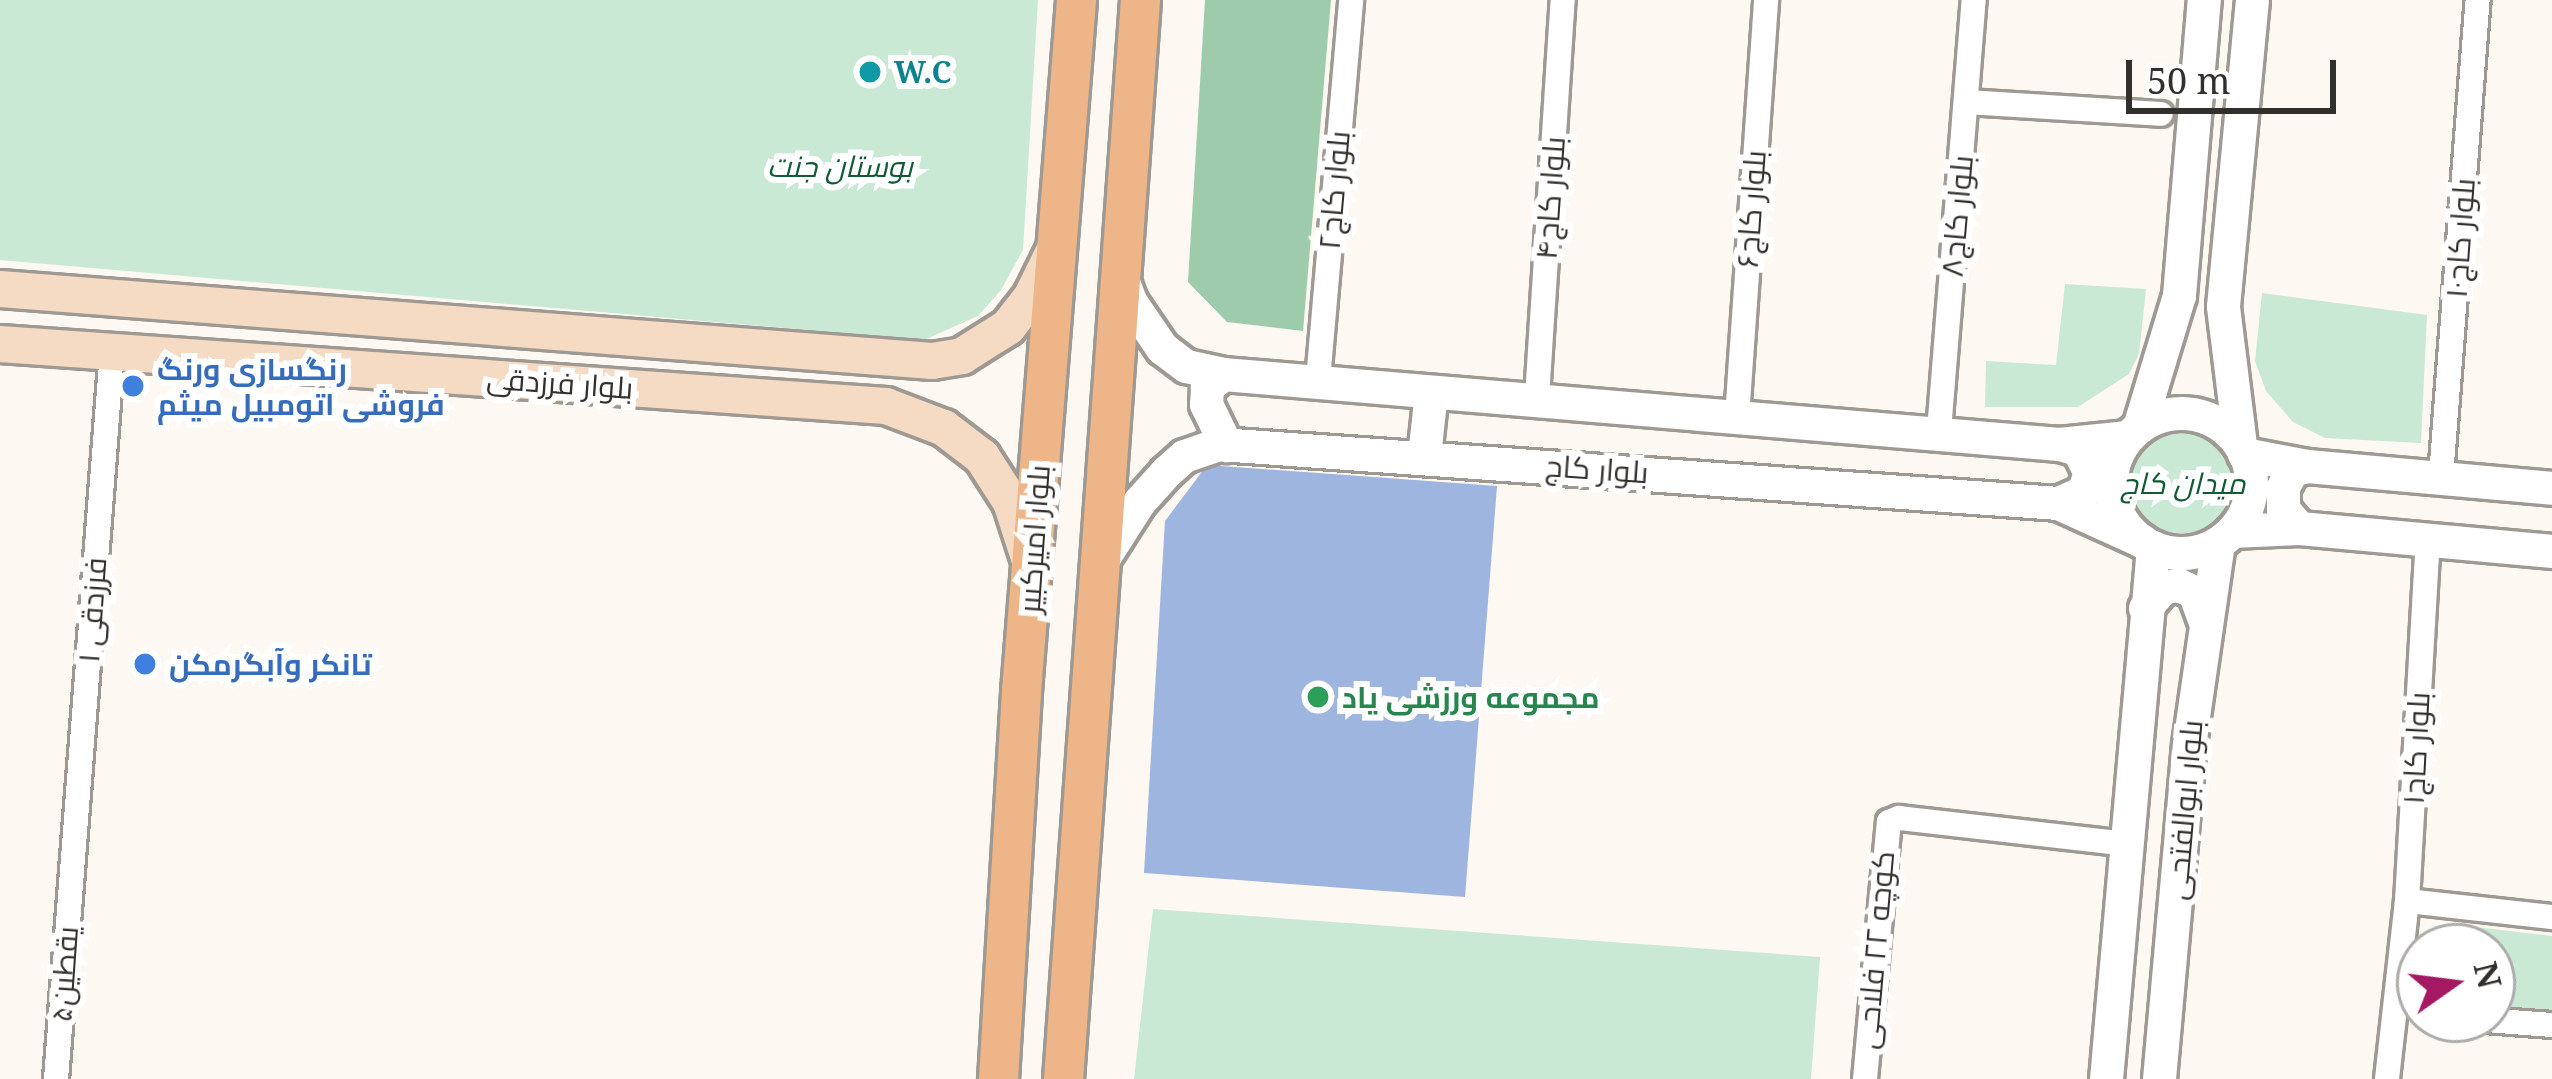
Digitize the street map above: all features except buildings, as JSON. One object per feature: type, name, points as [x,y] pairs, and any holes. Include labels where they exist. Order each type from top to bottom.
[{"type":"main road","name":"بلوار امیرکبیر","points":[[998,1079],[1054,251],[1076,0]]},
{"type":"main road","points":[[1063,1079],[1140,0]]},
{"type":"main road","name":"بلوار فرزدقی","points":[[0,289],[932,361],[962,356],[990,342],[1020,313],[1054,251]]},
{"type":"main road","name":"بلوار فرزدقی","points":[[0,344],[886,406],[944,428],[982,457],[1011,502],[1033,570]]},
{"type":"main road","points":[[886,406],[908,400],[918,381],[910,365],[887,359]]},
{"type":"street","name":"بلوار کاج۲","points":[[1318,380],[1351,0]]},
{"type":"street","name":"بلوار کاج۴","points":[[1537,397],[1562,0]]},
{"type":"street","name":"بلوار کاج۶","points":[[1737,417],[1766,0]]},
{"type":"street","name":"بلوار کاج۸","points":[[1939,431],[1974,0]]},
{"type":"street","points":[[2204,0],[2179,295],[2182,326],[2193,337],[2211,331],[2223,306]]},
{"type":"street","points":[[2225,537],[2248,502],[2250,470],[2242,450],[2223,306],[2252,0]]},
{"type":"street","name":"بلوار کاج۱۰","points":[[2441,476],[2478,0]]},
{"type":"street","points":[[1966,102],[2161,114]]},
{"type":"street","points":[[1119,270],[1130,301],[1162,348],[1186,366],[1223,374],[2059,444],[2078,449],[2090,473],[2083,492],[2058,503]]},
{"type":"street","points":[[2179,295],[2133,432],[2117,454],[2112,492],[2117,511],[2147,544],[2197,551],[2225,537],[2299,528],[2552,551]]},
{"type":"street","name":"فرزدقی ۱","points":[[72,869],[112,351]]},
{"type":"street","points":[[1223,374],[1208,386],[1206,404],[1216,434],[1226,445]]},
{"type":"street","points":[[1424,456],[1430,392]]},
{"type":"street","points":[[2059,444],[2133,432],[2159,416],[2204,417],[2242,450],[2307,466],[2552,488]]},
{"type":"street","name":"بلوار کاج","points":[[1100,565],[1138,502],[1166,472],[1184,457],[1226,445],[2058,503],[2147,544]]},
{"type":"street","points":[[2299,528],[2283,509],[2283,487],[2293,470],[2307,466]]},
{"type":"street","name":"بلوار ابوالفتحی","points":[[2158,1079],[2204,620],[2225,537]]},
{"type":"street","name":"بلوار کاج۱","points":[[2405,923],[2428,539]]},
{"type":"street","name":"بلوار ابوالفتحی","points":[[2106,1079],[2128,844],[2147,544]]},
{"type":"street","points":[[2145,608],[2163,587],[2179,585],[2194,592],[2204,620]]},
{"type":"street","name":"کوچه ۲۲ فلاحی","points":[[1864,1079],[1889,822],[1899,818],[2128,844]]},
{"type":"street","name":"یقطین۵","points":[[56,1079],[72,869]]},
{"type":"street","points":[[2407,902],[2552,917]]},
{"type":"street","points":[[2516,1022],[2552,1025]]},
{"type":"street","points":[[2111,1030],[2163,1033]]},
{"type":"street","name":"بلوار کاج۱","points":[[2387,1079],[2399,1043]]},
{"type":"green space","name":"بوستان جنت","points":[[0,0],[1038,0],[1023,250],[1001,290],[978,316],[924,340],[0,260]]},
{"type":"green space","points":[[1205,0],[1331,0],[1303,331],[1227,322],[1188,282]]},
{"type":"green space","points":[[2065,284],[2146,289],[2139,354],[2129,374],[2078,407],[1985,407],[1986,361],[2056,365]]},
{"type":"green space","points":[[2262,293],[2427,315],[2421,443],[2325,438],[2293,422],[2266,391],[2255,361]]},
{"type":"green space","name":"میدان کاج","points":[[2183,428],[2204,432],[2222,444],[2234,462],[2238,483],[2234,504],[2222,522],[2204,534],[2183,538],[2162,534],[2144,522],[2132,504],[2128,483],[2132,462],[2144,444],[2162,432]]},
{"type":"green space","points":[[1153,909],[1820,957],[1811,1079],[1134,1079]]},
{"type":"green space","points":[[2516,932],[2552,936],[2552,1010],[2516,1008]]},
{"type":"water","name":"مجموعه ورزشی یاد","points":[[1207,465],[1497,486],[1465,897],[1144,873],[1165,521]]},
{"type":"place","name":"W.C","points":[[870,72]]},
{"type":"place","name":"رنگسازی ورنگ فروشی اتومبیل میثم","points":[[133,386]]},
{"type":"place","name":"تانکر وآبگرمکن","points":[[145,664]]},
{"type":"place","name":"مجموعه ورزشی یاد","points":[[1318,697]]}]
